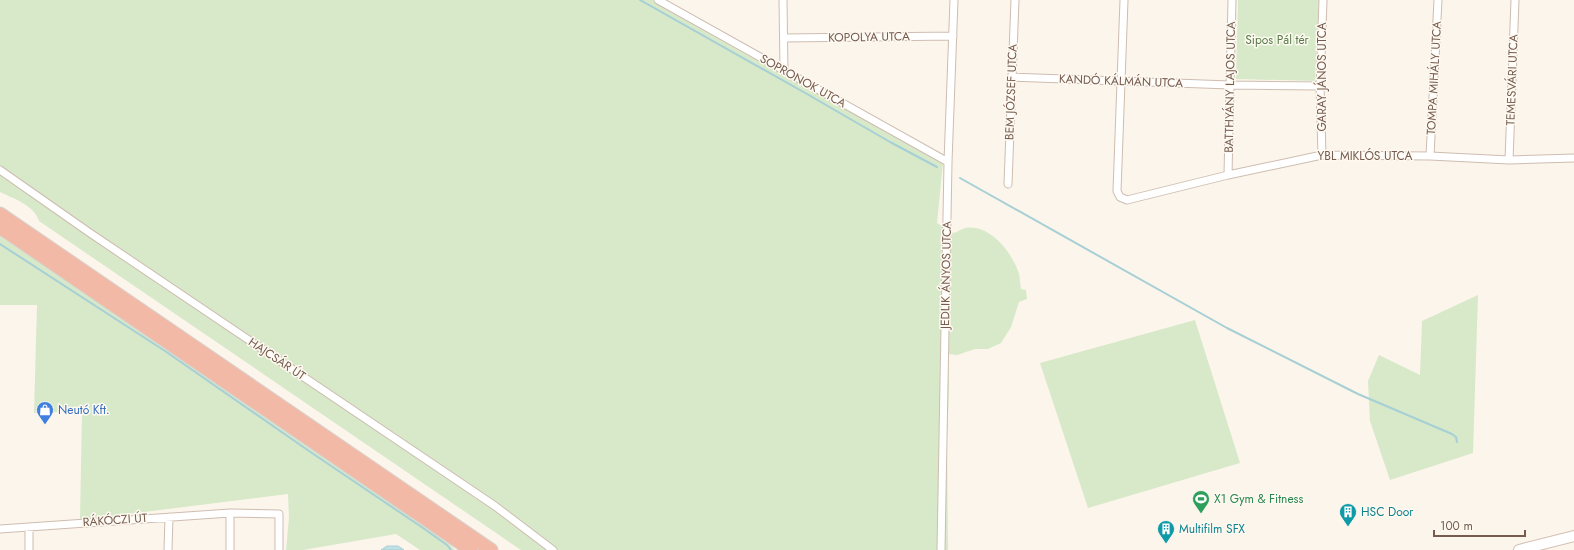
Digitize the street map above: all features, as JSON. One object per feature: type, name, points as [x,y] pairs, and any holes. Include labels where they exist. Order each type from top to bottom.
[{"type":"highway","points":[[0,214],[491,550]]},
{"type":"highway","points":[[0,227],[471,550]]},
{"type":"highway","points":[[403,502],[457,550]]},
{"type":"main road","points":[[1519,550],[1574,536]]},
{"type":"street","name":"SOPRONOK UTCA","points":[[658,0],[948,162]]},
{"type":"street","points":[[783,0],[784,71]]},
{"type":"street","name":"JEDLIK ÁNYOS UTCA","points":[[942,550],[948,162],[954,0]]},
{"type":"street","name":"BEM JÓZSEF UTCA","points":[[1008,184],[1015,0]]},
{"type":"street","points":[[1120,82],[1124,0]]},
{"type":"street","name":"BATTHYÁNY LAJOS UTCA","points":[[1228,174],[1232,0]]},
{"type":"street","name":"GARAY JÁNOS UTCA","points":[[1322,155],[1320,86],[1323,0]]},
{"type":"street","name":"TOMPA MIHÁLY UTCA","points":[[1430,156],[1438,0]]},
{"type":"street","name":"TEMESVÁRI UTCA","points":[[1510,160],[1515,0]]},
{"type":"street","name":"KOPOLYA UTCA","points":[[784,38],[953,36]]},
{"type":"street","name":"KANDÓ KÁLMÁN UTCA","points":[[1011,77],[1230,85]]},
{"type":"street","name":"YBL MIKLÓS UTCA","points":[[1120,82],[1117,191],[1120,197],[1127,200],[1228,174],[1322,155],[1430,156],[1510,160],[1574,158]]},
{"type":"street","points":[[1230,85],[1320,86]]},
{"type":"street","name":"HAJCSÁR ÚT","points":[[0,170],[96,237],[495,506],[553,550]]},
{"type":"street","points":[[230,513],[230,550]]},
{"type":"street","name":"RÁKÓCZI ÚT","points":[[0,529],[230,513],[280,514],[279,550]]},
{"type":"street","points":[[168,550],[169,517]]},
{"type":"street","points":[[29,527],[29,550]]},
{"type":"green space","points":[[0,0],[653,0],[943,163],[937,223],[954,233],[965,228],[983,230],[999,241],[1016,266],[1019,274],[1021,289],[1026,290],[1027,299],[1019,302],[1011,327],[1001,343],[988,349],[975,349],[957,355],[948,354],[948,550],[521,550],[39,221],[33,211],[28,207],[0,192]]},
{"type":"green space","name":"Sipos Pál tér","points":[[1238,0],[1319,0],[1315,81],[1236,79]]},
{"type":"green space","points":[[0,232],[444,538],[455,550],[420,550],[396,534],[303,550],[286,550],[289,518],[288,494],[80,520],[82,411],[34,413],[37,305],[0,305]]},
{"type":"green space","points":[[1478,295],[1473,453],[1390,480],[1370,421],[1368,381],[1379,355],[1420,375],[1422,321]]},
{"type":"green space","points":[[1195,320],[1240,463],[1088,508],[1040,363]]},
{"type":"water","points":[[387,546],[398,546],[404,550],[381,550]]},
{"type":"waterway","points":[[640,0],[890,142],[937,167]]},
{"type":"waterway","points":[[960,178],[1227,328],[1358,394],[1452,434],[1456,437],[1457,442]]},
{"type":"waterway","points":[[0,244],[165,351],[423,528],[447,545],[451,550]]},
{"type":"place","name":"Neutó Kft.","points":[[45,425]]},
{"type":"place","name":"X1 Gym & Fitness","points":[[1201,514]]},
{"type":"place","name":"HSC Door","points":[[1348,527]]},
{"type":"place","name":"Multifilm SFX","points":[[1166,544]]}]
